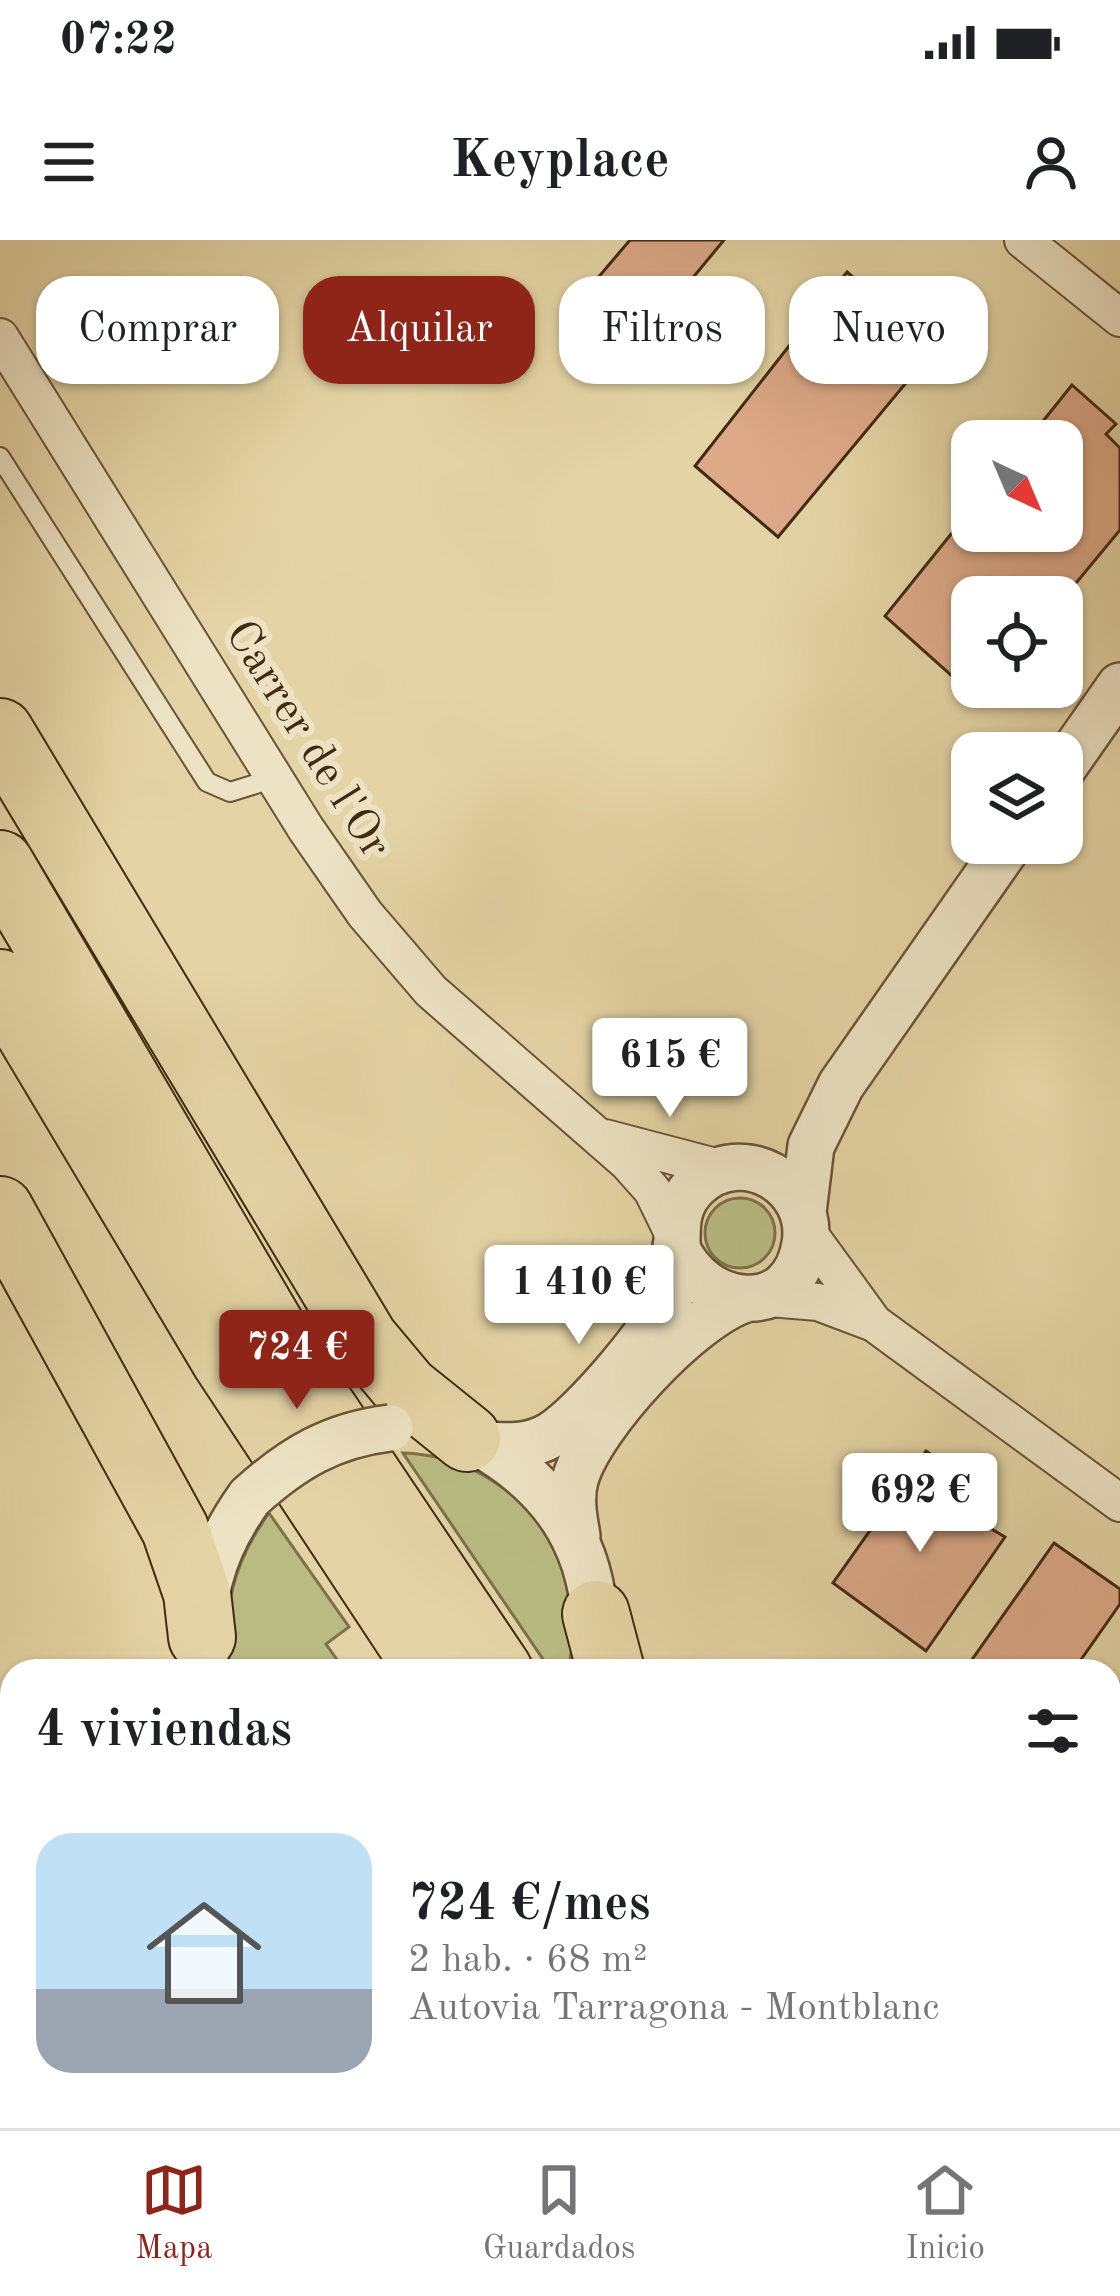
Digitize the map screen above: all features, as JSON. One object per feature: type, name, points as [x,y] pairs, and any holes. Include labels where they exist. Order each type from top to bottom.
[{"type":"highway","points":[[0,732],[365,1340],[406,1389],[474,1441]]},
{"type":"highway","points":[[0,864],[293,1364],[491,1659]]},
{"type":"highway","points":[[0,983],[225,1360],[422,1659]]},
{"type":"highway","points":[[0,1210],[176,1529],[197,1593],[204,1654]]},
{"type":"street","points":[[1023,240],[1120,318]]},
{"type":"street","name":"Carrer de l'Or","points":[[0,337],[365,914],[430,991],[510,1065],[602,1137],[652,1190],[676,1242]]},
{"type":"street","points":[[1083,739],[1120,686]]},
{"type":"street","points":[[598,1652],[578,1539],[574,1482],[600,1432],[690,1329],[723,1305],[785,1282],[797,1268],[811,1146],[841,1084],[995,864]]},
{"type":"street","points":[[204,1654],[206,1585],[216,1551],[250,1497],[318,1446],[390,1428],[425,1428],[474,1441],[528,1444],[568,1421],[664,1308],[677,1271],[676,1242],[685,1197],[788,1134],[841,1084]]},
{"type":"street","name":"Carrer de l'Or","points":[[602,1137],[726,1169]]},
{"type":"street","points":[[726,1169],[762,1170],[780,1179],[874,1323]]},
{"type":"street","points":[[676,1242],[695,1281],[712,1292],[818,1302],[874,1323],[1115,1500]]},
{"type":"street","points":[[474,1441],[541,1485],[578,1539]]},
{"type":"lane","points":[[0,457],[207,782],[230,792],[276,777]]},
{"type":"green space","points":[[740,1198],[765,1208],[775,1233],[765,1258],[740,1268],[715,1258],[705,1233],[715,1208]]},
{"type":"green space","points":[[403,1453],[443,1459],[479,1473],[538,1522],[558,1555],[570,1591],[574,1630],[569,1659],[543,1659]]},
{"type":"green space","points":[[269,1513],[349,1627],[326,1644],[337,1659],[229,1659],[229,1608],[247,1550]]},
{"type":"building","points":[[630,240],[724,240],[694,276],[599,276]]},
{"type":"building","points":[[789,346],[789,384],[905,384],[778,537],[695,466],[759,384],[765,384],[765,377]]},
{"type":"building","points":[[1072,385],[1116,424],[1106,434],[1120,448],[1120,530],[1082,576],[951,576],[951,675],[885,616],[951,534],[951,552],[1083,552],[1083,420],[1044,420]]},
{"type":"building","points":[[926,1451],[970,1483],[951,1505],[1005,1537],[926,1651],[833,1583]]},
{"type":"building","points":[[1054,1543],[1120,1589],[1120,1604],[1081,1659],[972,1659]]}]
